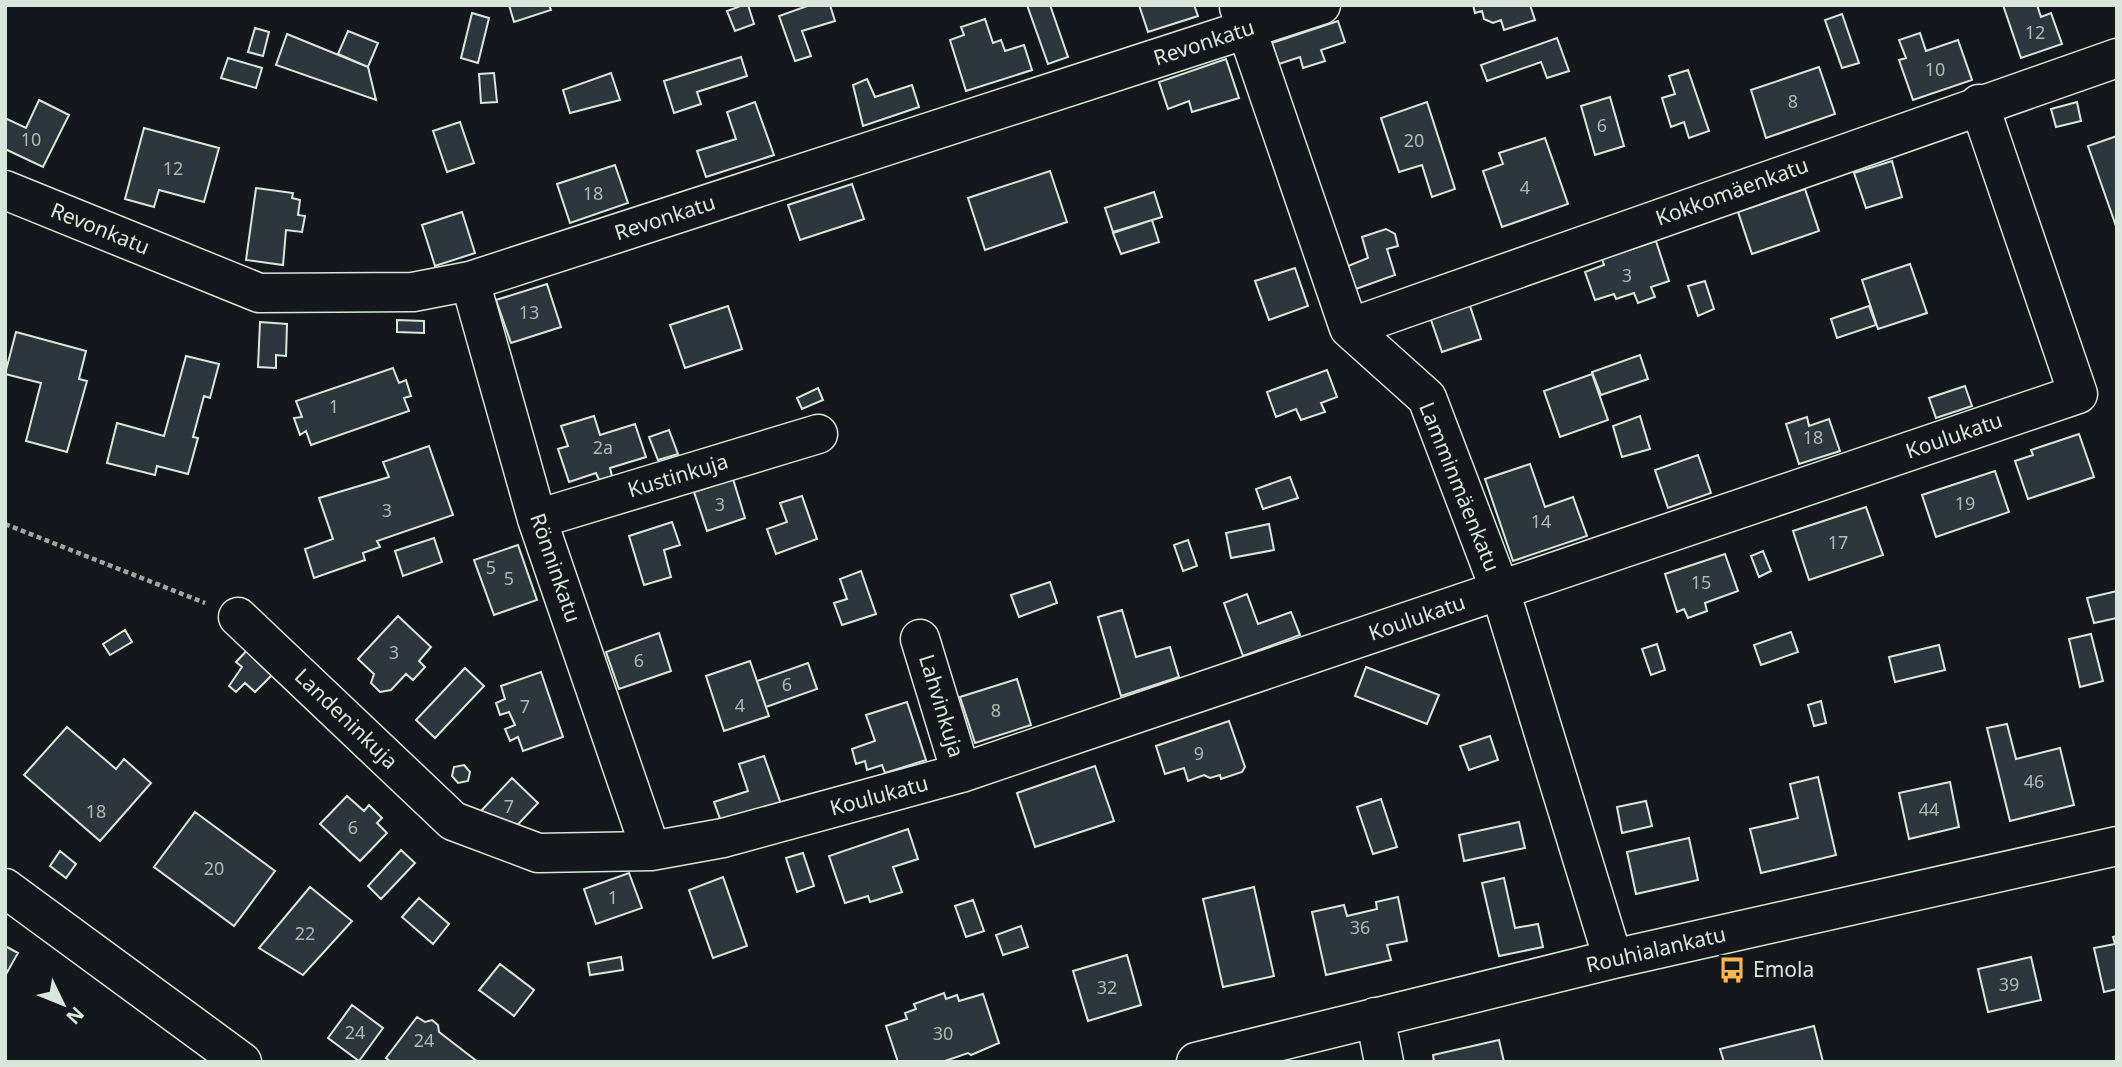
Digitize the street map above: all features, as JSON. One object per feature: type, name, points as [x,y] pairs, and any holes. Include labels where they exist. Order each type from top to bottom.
[{"type":"street","name":"Revonkatu","points":[[5,190],[259,293],[413,292],[470,281],[1243,17],[1321,5]]},
{"type":"street","name":"Lamminmäenkatu","points":[[1243,17],[1349,328],[1427,398],[1500,590],[1613,959]]},
{"type":"street","name":"Kokkomäenkatu","points":[[1349,328],[1979,104],[2117,58]]},
{"type":"street","name":"Koulukatu","points":[[453,821],[538,853],[651,851],[723,838],[961,774],[2078,394],[1979,104]]},
{"type":"street","name":"Rönninkatu","points":[[470,281],[537,519],[651,851]]},
{"type":"street","name":"Kustinkuja","points":[[537,519],[818,434]]},
{"type":"street","name":"Landeninkuja","points":[[238,617],[453,821]]},
{"type":"street","name":"Lahvinkuja","points":[[920,639],[961,774]]},
{"type":"street","name":"Rouhialankatu","points":[[1196,1062],[1613,959],[2117,846]]},
{"type":"street","points":[[5,888],[242,1062]]},
{"type":"street","points":[[1375,1017],[1384,1062]]},
{"type":"path","points":[[5,524],[238,617]]},
{"type":"building","points":[[509,5],[549,5],[551,10],[514,22]]},
{"type":"building","points":[[748,5],[754,24],[735,31],[727,11]]},
{"type":"building","points":[[810,5],[830,5],[835,21],[802,31],[811,56],[795,61],[779,16]]},
{"type":"building","points":[[1027,5],[1050,5],[1068,57],[1048,64]]},
{"type":"building","points":[[1139,5],[1194,5],[1198,16],[1148,32]]},
{"type":"building","points":[[1473,5],[1530,5],[1535,20],[1504,30],[1501,20],[1493,23],[1484,19],[1482,11],[1475,13]]},
{"type":"building","points":[[2003,5],[2037,5],[2041,17],[2051,13],[2062,44],[2021,58]]},
{"type":"building","points":[[472,13],[489,18],[478,63],[461,58]]},
{"type":"building","points":[[1842,14],[1859,63],[1842,68],[1825,20]]},
{"type":"building","points":[[985,19],[993,43],[1001,40],[1005,51],[1024,45],[1032,70],[966,91],[950,40],[964,35],[961,27]]},
{"type":"building","points":[[1338,21],[1345,42],[1321,50],[1325,61],[1303,68],[1300,57],[1279,64],[1272,43]]},
{"type":"building","points":[[255,28],[269,32],[263,56],[248,52]]},
{"type":"building","points":[[348,31],[378,43],[368,67],[338,54]]},
{"type":"building","points":[[1920,33],[1926,51],[1958,40],[1972,80],[1913,100],[1899,60],[1906,58],[1899,40]]},
{"type":"building","points":[[287,34],[368,67],[376,100],[276,65]]},
{"type":"building","points":[[1557,38],[1569,71],[1547,78],[1541,62],[1487,81],[1481,65]]},
{"type":"building","points":[[741,57],[747,76],[697,92],[701,104],[674,113],[664,81]]},
{"type":"building","points":[[228,58],[262,68],[256,88],[221,78]]},
{"type":"building","points":[[1226,59],[1239,98],[1192,112],[1189,101],[1168,109],[1159,82]]},
{"type":"building","points":[[1819,67],[1835,114],[1766,138],[1751,90]]},
{"type":"building","points":[[1688,70],[1709,131],[1689,138],[1684,122],[1671,127],[1662,98],[1675,94],[1669,76]]},
{"type":"building","points":[[494,73],[497,102],[481,103],[479,74]]},
{"type":"building","points":[[611,73],[620,100],[570,113],[563,90]]},
{"type":"building","points":[[867,79],[875,97],[912,85],[919,107],[863,126],[853,85]]},
{"type":"building","points":[[1610,97],[1624,146],[1595,155],[1581,106]]},
{"type":"building","points":[[39,100],[69,115],[43,167],[5,149],[5,118],[26,128]]},
{"type":"building","points":[[755,102],[774,155],[706,177],[697,151],[736,139],[727,112]]},
{"type":"building","points":[[1427,102],[1455,189],[1432,197],[1422,165],[1399,172],[1381,118]]},
{"type":"building","points":[[2077,102],[2081,121],[2056,127],[2051,109]]},
{"type":"building","points":[[460,122],[474,163],[447,172],[433,131]]},
{"type":"building","points":[[144,128],[219,148],[204,202],[159,190],[154,207],[125,199]]},
{"type":"building","points":[[2117,136],[2117,229],[2088,146]]},
{"type":"building","points":[[1545,138],[1568,204],[1502,227],[1483,171],[1503,164],[1499,153]]},
{"type":"building","points":[[1892,161],[1902,197],[1866,208],[1854,173]]},
{"type":"building","points":[[615,165],[628,203],[570,223],[557,184]]},
{"type":"building","points":[[1050,171],[1067,222],[985,250],[968,198]]},
{"type":"building","points":[[852,184],[864,219],[800,240],[788,205]]},
{"type":"building","points":[[256,188],[293,193],[292,198],[300,200],[298,215],[305,216],[302,232],[286,230],[283,265],[246,260]]},
{"type":"building","points":[[1805,189],[1819,231],[1752,254],[1738,212]]},
{"type":"building","points":[[1154,192],[1162,217],[1113,232],[1105,208]]},
{"type":"building","points":[[462,212],[475,253],[435,266],[422,225]]},
{"type":"building","points":[[1152,220],[1159,242],[1121,254],[1113,233]]},
{"type":"building","points":[[1386,229],[1395,234],[1398,246],[1387,249],[1395,275],[1356,289],[1348,266],[1368,258],[1362,237]]},
{"type":"building","points":[[1656,241],[1669,281],[1651,287],[1655,297],[1638,303],[1634,293],[1616,299],[1614,294],[1595,300],[1585,272],[1604,265],[1602,259]]},
{"type":"building","points":[[1910,264],[1927,313],[1878,329],[1862,280]]},
{"type":"building","points":[[1295,268],[1308,306],[1269,320],[1255,281]]},
{"type":"building","points":[[1705,281],[1714,309],[1698,316],[1688,286]]},
{"type":"building","points":[[547,284],[561,327],[511,343],[496,300]]},
{"type":"building","points":[[1469,303],[1481,339],[1442,352],[1430,317]]},
{"type":"building","points":[[728,306],[742,349],[685,368],[670,325]]},
{"type":"building","points":[[1869,306],[1876,325],[1837,338],[1831,319]]},
{"type":"building","points":[[397,320],[424,321],[424,333],[397,332]]},
{"type":"building","points":[[260,322],[287,324],[286,356],[276,355],[276,368],[258,367]]},
{"type":"building","points":[[16,332],[86,351],[79,379],[87,381],[67,452],[26,441],[41,383],[5,374]]},
{"type":"building","points":[[1640,355],[1648,379],[1601,395],[1592,372]]},
{"type":"building","points":[[186,356],[219,364],[210,398],[204,396],[193,437],[198,438],[188,474],[157,466],[155,475],[107,463],[117,423],[164,436]]},
{"type":"building","points":[[393,368],[399,383],[406,380],[411,396],[404,398],[409,411],[311,445],[306,431],[300,435],[294,418],[302,417],[296,401]]},
{"type":"building","points":[[1327,370],[1337,397],[1321,403],[1325,412],[1301,420],[1296,409],[1276,417],[1267,392]]},
{"type":"building","points":[[1592,374],[1608,420],[1560,437],[1544,391]]},
{"type":"building","points":[[1965,386],[1972,406],[1936,418],[1929,398]]},
{"type":"building","points":[[818,388],[823,400],[802,409],[797,398]]},
{"type":"building","points":[[594,416],[600,435],[635,424],[646,457],[610,468],[612,476],[599,480],[596,473],[569,482],[558,449],[568,446],[561,426]]},
{"type":"building","points":[[1640,416],[1650,449],[1622,457],[1613,426]]},
{"type":"building","points":[[1807,417],[1809,426],[1829,419],[1840,451],[1799,464],[1786,424]]},
{"type":"building","points":[[669,430],[678,454],[658,460],[649,437]]},
{"type":"building","points":[[2079,434],[2094,477],[2028,499],[2015,461],[2033,455],[2031,450]]},
{"type":"building","points":[[429,446],[453,515],[377,541],[380,547],[363,553],[365,560],[314,578],[305,549],[333,539],[319,498],[389,477],[383,462]]},
{"type":"building","points":[[1698,455],[1711,493],[1668,508],[1655,470]]},
{"type":"building","points":[[1530,464],[1545,507],[1573,497],[1587,536],[1513,561],[1485,479]]},
{"type":"building","points":[[1995,471],[2009,512],[1936,537],[1922,495]]},
{"type":"building","points":[[1290,477],[1298,498],[1263,509],[1256,489]]},
{"type":"building","points":[[733,479],[745,518],[707,531],[694,492]]},
{"type":"building","points":[[802,496],[817,539],[776,554],[767,529],[787,522],[780,503]]},
{"type":"building","points":[[1866,507],[1883,555],[1809,580],[1793,531]]},
{"type":"building","points":[[672,522],[680,545],[664,550],[671,577],[644,585],[629,536]]},
{"type":"building","points":[[1269,524],[1274,550],[1231,558],[1226,533]]},
{"type":"building","points":[[434,538],[442,562],[403,576],[395,551]]},
{"type":"building","points":[[1188,540],[1197,566],[1183,571],[1174,545]]},
{"type":"building","points":[[518,545],[537,600],[494,615],[474,560]]},
{"type":"building","points":[[1763,551],[1771,571],[1759,577],[1751,556]]},
{"type":"building","points":[[1725,554],[1738,591],[1705,603],[1707,611],[1688,618],[1684,609],[1677,612],[1665,574]]},
{"type":"building","points":[[861,571],[876,614],[842,625],[834,603],[847,599],[840,579]]},
{"type":"building","points":[[1050,582],[1057,603],[1019,617],[1011,595]]},
{"type":"building","points":[[2117,591],[2117,618],[2094,623],[2087,598]]},
{"type":"building","points":[[1247,594],[1258,624],[1291,612],[1300,635],[1243,656],[1224,603]]},
{"type":"building","points":[[1122,610],[1136,657],[1170,647],[1179,677],[1121,696],[1098,617]]},
{"type":"building","points":[[398,616],[431,647],[419,661],[425,667],[413,680],[406,674],[391,690],[380,692],[371,683],[374,674],[358,659]]},
{"type":"building","points":[[125,630],[132,642],[110,655],[103,644]]},
{"type":"building","points":[[1791,632],[1798,652],[1761,665],[1754,645]]},
{"type":"building","points":[[659,633],[671,671],[619,689],[606,652]]},
{"type":"building","points":[[2091,634],[2103,681],[2080,687],[2069,639]]},
{"type":"building","points":[[1657,644],[1665,670],[1651,675],[1642,649]]},
{"type":"building","points":[[252,645],[278,669],[255,692],[245,683],[236,692],[229,686],[242,667],[236,662]]},
{"type":"building","points":[[1939,645],[1945,670],[1895,682],[1889,657]]},
{"type":"building","points":[[750,661],[769,716],[724,731],[706,676]]},
{"type":"building","points":[[808,663],[817,689],[766,707],[757,681]]},
{"type":"building","points":[[1366,667],[1439,695],[1427,724],[1355,696]]},
{"type":"building","points":[[465,668],[484,686],[435,738],[416,720]]},
{"type":"building","points":[[541,672],[563,737],[523,751],[518,737],[510,741],[505,729],[515,725],[509,712],[500,715],[496,703],[505,699],[501,686]]},
{"type":"building","points":[[1017,679],[1031,725],[975,743],[960,697]]},
{"type":"building","points":[[1821,701],[1826,723],[1814,726],[1808,705]]},
{"type":"building","points":[[907,702],[926,760],[885,773],[882,765],[867,770],[865,761],[856,764],[852,749],[875,741],[866,715]]},
{"type":"building","points":[[1229,721],[1245,767],[1242,772],[1221,779],[1220,775],[1210,778],[1204,775],[1188,781],[1184,768],[1165,774],[1156,746]]},
{"type":"building","points":[[2007,724],[2016,759],[2060,748],[2074,805],[2010,821],[1987,728]]},
{"type":"building","points":[[67,727],[116,769],[124,759],[151,783],[100,841],[24,775]]},
{"type":"building","points":[[1490,736],[1498,760],[1469,770],[1460,746]]},
{"type":"building","points":[[764,756],[782,807],[723,827],[714,802],[748,791],[739,764]]},
{"type":"building","points":[[464,765],[470,772],[468,781],[458,783],[452,776],[454,767]]},
{"type":"building","points":[[1095,766],[1114,821],[1035,847],[1017,793]]},
{"type":"building","points":[[1818,777],[1836,855],[1761,873],[1750,829],[1798,818],[1790,784]]},
{"type":"building","points":[[512,778],[538,803],[507,836],[480,812]]},
{"type":"building","points":[[1950,782],[1959,827],[1909,839],[1899,793]]},
{"type":"building","points":[[347,796],[364,811],[369,805],[382,818],[377,823],[387,833],[360,861],[320,824]]},
{"type":"building","points":[[1381,799],[1397,847],[1373,854],[1357,807]]},
{"type":"building","points":[[1646,801],[1652,826],[1622,833],[1617,807]]},
{"type":"building","points":[[195,812],[275,871],[234,926],[154,867]]},
{"type":"building","points":[[1519,822],[1525,848],[1464,861],[1459,835]]},
{"type":"building","points":[[908,829],[918,859],[893,867],[902,892],[870,902],[868,896],[845,903],[829,856]]},
{"type":"building","points":[[1689,838],[1698,880],[1636,894],[1627,852]]},
{"type":"building","points":[[401,850],[415,863],[381,899],[368,886]]},
{"type":"building","points":[[60,851],[76,864],[66,878],[50,866]]},
{"type":"building","points":[[803,853],[814,886],[797,892],[786,858]]},
{"type":"building","points":[[629,873],[642,908],[596,924],[584,889]]},
{"type":"building","points":[[723,877],[747,946],[713,958],[689,890]]},
{"type":"building","points":[[1504,878],[1515,928],[1538,924],[1543,947],[1499,956],[1482,883]]},
{"type":"building","points":[[310,887],[352,921],[303,975],[259,948]]},
{"type":"building","points":[[1254,887],[1274,976],[1223,987],[1203,899]]},
{"type":"building","points":[[1398,897],[1407,941],[1387,945],[1391,960],[1326,975],[1312,912],[1344,905],[1347,916],[1377,909],[1376,902]]},
{"type":"building","points":[[419,898],[449,924],[433,944],[402,917]]},
{"type":"building","points":[[973,900],[984,931],[966,937],[955,906]]},
{"type":"building","points":[[1021,926],[1028,947],[1003,955],[996,935]]},
{"type":"building","points":[[2117,936],[2117,989],[2104,992],[2094,948],[2115,944],[2113,937]]},
{"type":"building","points":[[5,946],[18,953],[5,976]]},
{"type":"building","points":[[1127,955],[1141,1005],[1088,1021],[1073,971]]},
{"type":"building","points":[[621,957],[623,970],[590,975],[588,963]]},
{"type":"building","points":[[2031,957],[2041,1000],[1988,1012],[1978,969]]},
{"type":"building","points":[[500,964],[534,990],[514,1016],[479,990]]},
{"type":"building","points":[[944,993],[946,999],[957,995],[959,1001],[983,994],[999,1043],[971,1055],[968,1053],[942,1062],[898,1062],[886,1026],[907,1019],[905,1013],[916,1009],[914,1004]]},
{"type":"building","points":[[352,1005],[383,1028],[359,1061],[328,1038]]},
{"type":"building","points":[[417,1017],[425,1022],[432,1020],[438,1025],[439,1032],[478,1062],[391,1062],[386,1058]]},
{"type":"building","points":[[1814,1026],[1823,1062],[1724,1062],[1720,1049]]},
{"type":"building","points":[[1499,1040],[1504,1062],[1434,1062],[1433,1055]]},
{"type":"place","name":"Emola","points":[[1732,970]]}]
